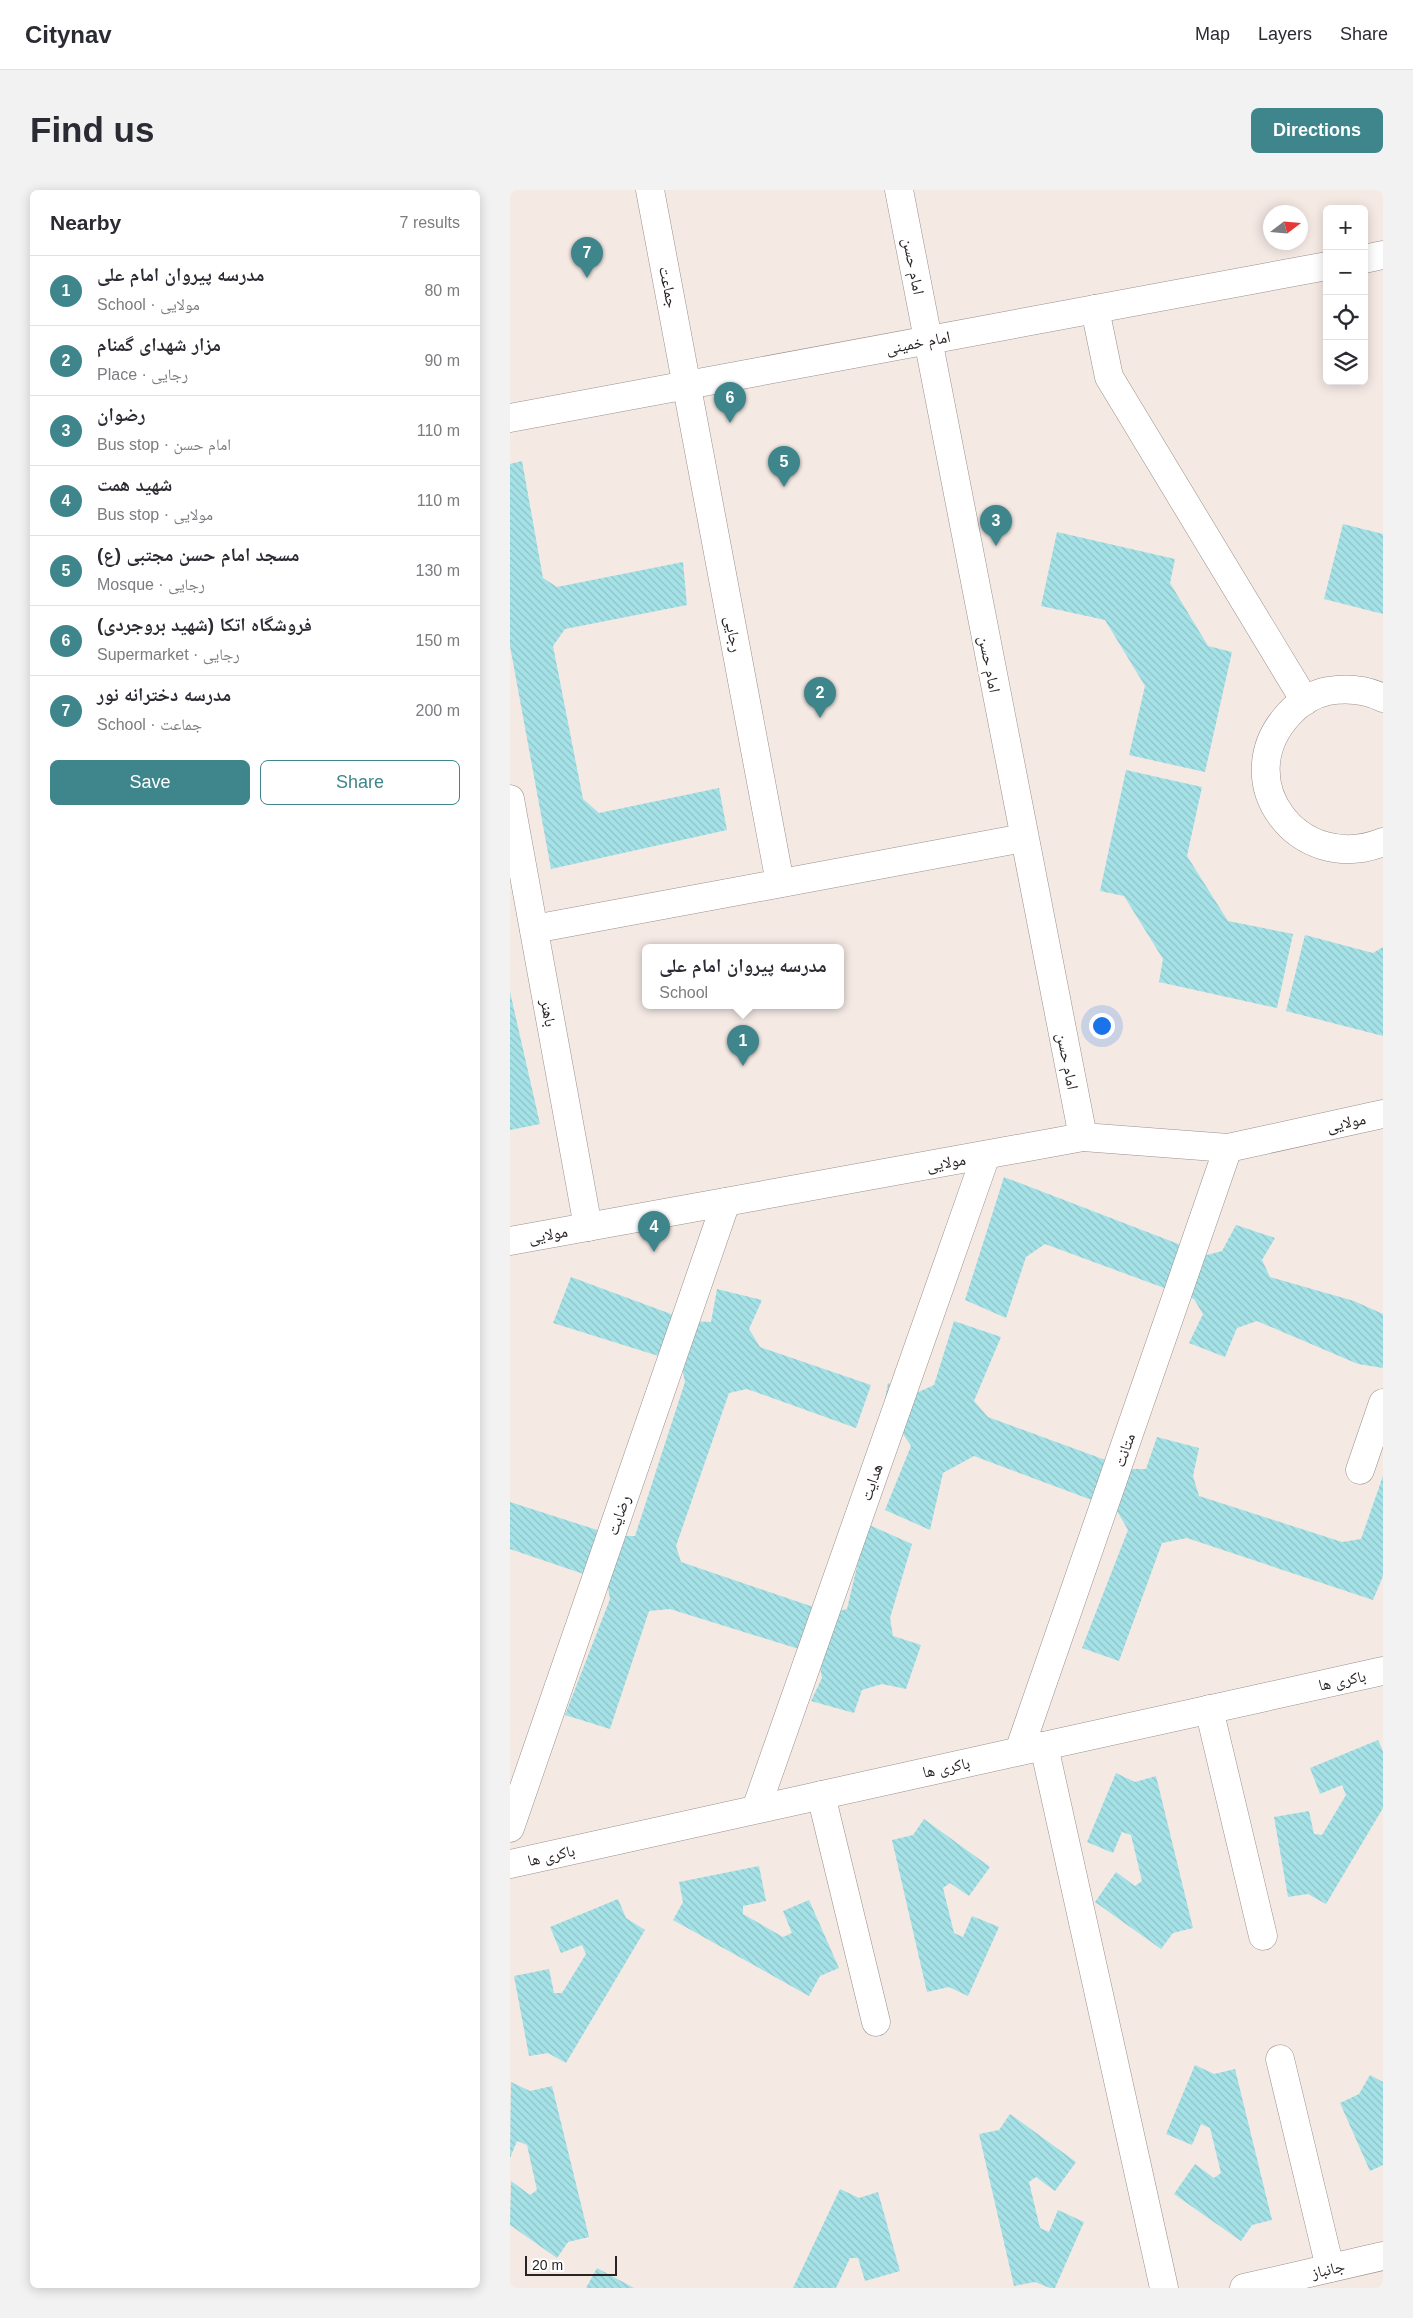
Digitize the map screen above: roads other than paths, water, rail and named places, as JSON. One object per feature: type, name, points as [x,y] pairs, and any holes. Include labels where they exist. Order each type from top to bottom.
[{"type":"street","name":"جماعت","points":[[650,190],[688,385]]},
{"type":"street","name":"امام حسن","points":[[899,190],[1083,1137]]},
{"type":"street","points":[[1368,258],[1383,255]]},
{"type":"street","name":"امام خمینی","points":[[510,418],[1323,267]]},
{"type":"street","points":[[1096,309],[1109,377],[1304,701]]},
{"type":"street","name":"رجایی","points":[[688,385],[780,883]]},
{"type":"street","points":[[1383,698],[1372,693],[1346,688],[1319,693],[1296,706],[1278,725],[1268,749],[1266,776],[1272,801],[1286,823],[1306,840],[1331,849],[1357,850],[1383,842]]},
{"type":"street","name":"باهنر","points":[[510,799],[588,1226]]},
{"type":"street","points":[[534,929],[1024,838]]},
{"type":"street","name":"مولايی","points":[[510,1241],[1083,1137],[1228,1148],[1383,1114]]},
{"type":"street","name":"متانت","points":[[1032,1748],[1228,1148]]},
{"type":"street","name":"هدایت","points":[[756,1809],[986,1155]]},
{"type":"street","name":"رضایت","points":[[510,1828],[726,1202]]},
{"type":"street","points":[[1360,1470],[1383,1403]]},
{"type":"street","name":"باکری ها","points":[[510,1864],[1383,1671]]},
{"type":"street","points":[[1208,1710],[1263,1936]]},
{"type":"street","points":[[1032,1748],[1164,2288]]},
{"type":"street","points":[[821,1795],[876,2022]]},
{"type":"street","points":[[1280,2059],[1330,2268]]},
{"type":"street","name":"جانباز","points":[[1244,2288],[1383,2256]]},
{"type":"place","name":"مدرسه دخترانه نور","points":[[587,278]]},
{"type":"place","name":"فروشگاه اتکا (شهید بروجردی)","points":[[730,423]]},
{"type":"place","name":"مسجد امام حسن مجتبی (ع)","points":[[784,487]]},
{"type":"place","name":"رضوان","points":[[996,546]]},
{"type":"place","name":"مزار شهدای گمنام","points":[[820,718]]},
{"type":"place","name":"مدرسه پیروان امام علی","points":[[743,1066]]},
{"type":"place","name":"شهید همت","points":[[654,1252]]}]
